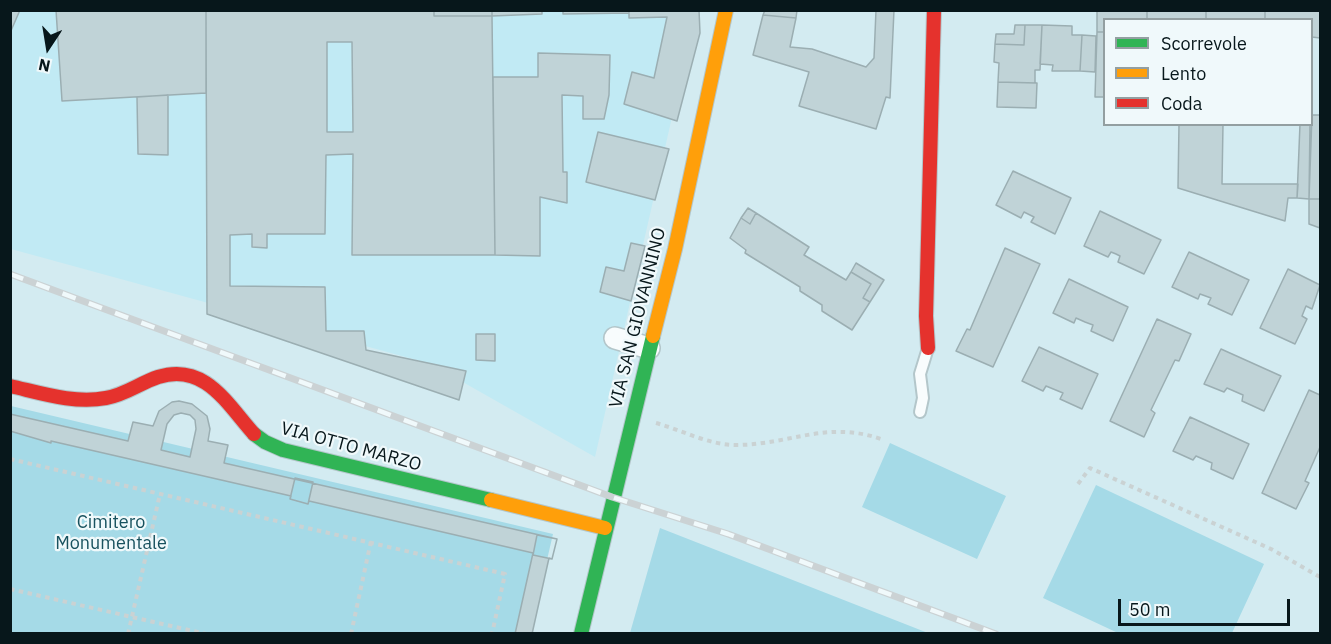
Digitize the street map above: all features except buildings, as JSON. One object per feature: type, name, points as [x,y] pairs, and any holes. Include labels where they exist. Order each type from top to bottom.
[{"type":"street","name":"VIA SAN GIOVANNINO","points":[[581,633],[632,417],[675,249],[726,10]]},
{"type":"street","points":[[928,348],[926,316],[934,10]]},
{"type":"street","points":[[615,338],[649,348]]},
{"type":"street","name":"VIA OTTO MARZO","points":[[10,386],[61,398],[108,398],[150,379],[173,373],[195,377],[219,389],[256,436],[266,444],[605,528]]},
{"type":"lane","points":[[920,412],[923,398],[920,374],[928,348]]},
{"type":"path","points":[[632,417],[709,441],[733,445],[765,443],[810,432],[842,430],[881,439]]},
{"type":"path","points":[[10,459],[371,541],[505,574],[492,633]]},
{"type":"path","points":[[1078,484],[1090,468],[1271,549],[1320,577]]},
{"type":"path","points":[[129,633],[160,494]]},
{"type":"path","points":[[351,633],[371,541]]},
{"type":"path","points":[[10,590],[206,633]]},
{"type":"shaded area","points":[[10,11],[696,11],[595,457],[431,364],[11,249]]},
{"type":"green space","name":"Cimitero Monumentale","points":[[11,406],[553,534],[530,633],[11,634]]},
{"type":"green space","points":[[890,443],[1006,496],[977,559],[862,507]]},
{"type":"green space","points":[[1096,485],[1264,564],[1232,633],[1118,633],[1043,598]]},
{"type":"green space","points":[[660,528],[928,633],[630,633]]},
{"type":"railway","points":[[10,274],[612,497],[728,534],[996,634]]},
{"type":"traffic: fast","points":[[581,634],[653,336]]},
{"type":"traffic: fast","points":[[254,434],[283,450],[491,500]]},
{"type":"traffic: slow","points":[[653,336],[675,249],[726,10]]},
{"type":"traffic: slow","points":[[491,500],[605,528]]},
{"type":"traffic: jam","points":[[928,348],[926,316],[934,10]]},
{"type":"traffic: jam","points":[[10,386],[82,400],[120,394],[158,377],[175,374],[189,375],[214,389],[254,434]]}]
